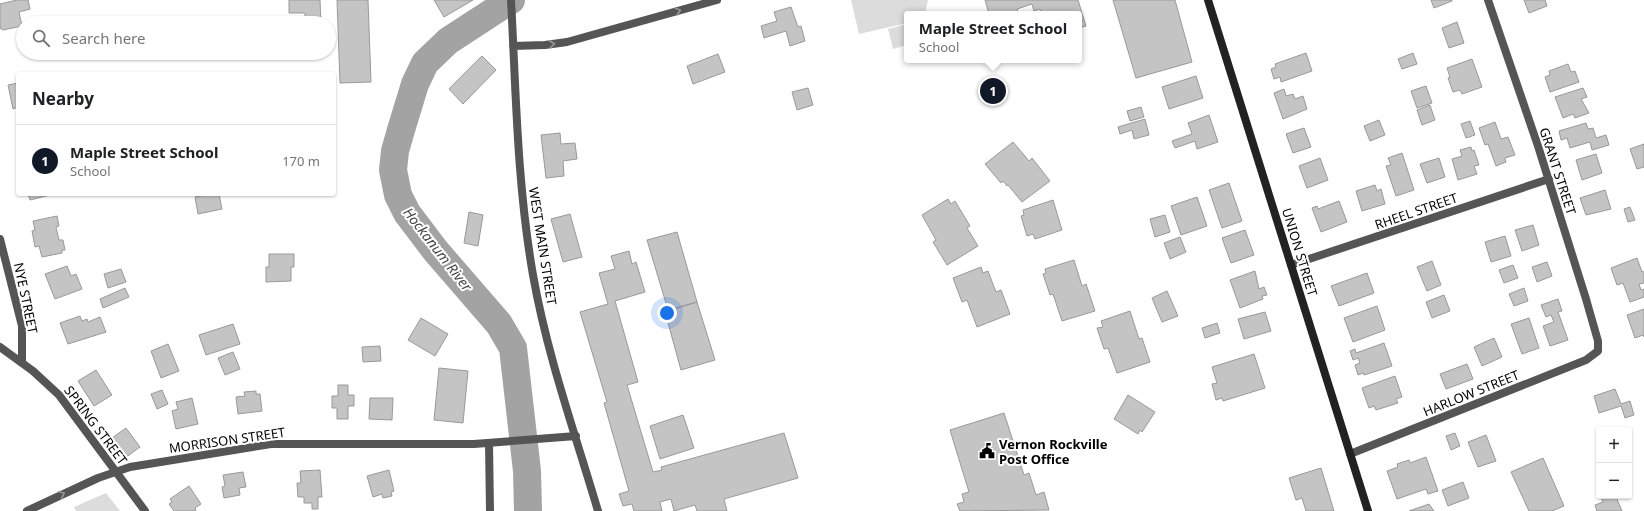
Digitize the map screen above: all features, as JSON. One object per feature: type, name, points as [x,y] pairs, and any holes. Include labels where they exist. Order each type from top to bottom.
[{"type":"main road","name":"UNION STREET","points":[[1208,0],[1368,511]]},
{"type":"street","name":"WEST MAIN STREET","points":[[511,0],[522,190],[533,276],[552,356],[598,511]]},
{"type":"street","points":[[513,46],[562,43],[717,0]]},
{"type":"street","name":"GRANT STREET","points":[[1488,0],[1549,179],[1596,333],[1598,351]]},
{"type":"street","name":"RHEEL STREET","points":[[1291,265],[1549,179]]},
{"type":"street","name":"NYE STREET","points":[[0,239],[22,326],[22,363]]},
{"type":"street","name":"SPRING STREET","points":[[0,347],[22,363],[60,395],[145,511]]},
{"type":"street","name":"HARLOW STREET","points":[[1350,454],[1586,360],[1598,351]]},
{"type":"street","name":"MORRISON STREET","points":[[27,511],[116,471],[146,464],[272,444],[489,443],[576,436]]},
{"type":"street","points":[[489,443],[490,511]]},
{"type":"shaded area","points":[[851,0],[928,0],[926,11],[904,11],[904,24],[859,34]]},
{"type":"shaded area","points":[[904,25],[904,46],[893,49],[888,29]]},
{"type":"shaded area","points":[[106,493],[120,511],[76,511],[74,507]]},
{"type":"building","points":[[17,0],[28,0],[30,9],[19,12],[20,16],[16,16],[16,27],[3,30],[0,28],[0,4]]},
{"type":"building","points":[[289,0],[320,0],[321,16],[305,16],[305,13],[289,13]]},
{"type":"building","points":[[337,0],[368,0],[371,82],[340,83]]},
{"type":"building","points":[[434,0],[473,0],[444,17]]},
{"type":"building","points":[[985,0],[1078,0],[1081,11],[1040,11],[1040,9],[1034,11],[1032,4],[1017,9],[1018,11],[988,11]]},
{"type":"building","points":[[1113,0],[1175,0],[1192,62],[1136,78]]},
{"type":"building","points":[[1431,0],[1452,0],[1452,1],[1434,8]]},
{"type":"building","points":[[1524,0],[1545,0],[1547,6],[1529,13]]},
{"type":"building","points":[[791,7],[798,27],[801,26],[805,41],[790,46],[786,31],[764,38],[761,26],[777,21],[774,12]]},
{"type":"building","points":[[1082,13],[1086,26],[1082,27]]},
{"type":"building","points":[[1457,22],[1464,43],[1449,48],[1442,28]]},
{"type":"building","points":[[1306,53],[1312,71],[1281,82],[1280,77],[1274,79],[1271,69],[1276,67],[1275,64]]},
{"type":"building","points":[[1413,53],[1417,64],[1402,69],[1398,59]]},
{"type":"building","points":[[718,54],[725,72],[693,84],[687,66]]},
{"type":"building","points":[[482,56],[496,70],[463,104],[449,89]]},
{"type":"building","points":[[1472,59],[1482,87],[1462,94],[1460,90],[1453,92],[1448,78],[1450,77],[1447,68]]},
{"type":"building","points":[[1568,64],[1571,72],[1575,71],[1579,82],[1550,92],[1545,77],[1550,75],[1549,71]]},
{"type":"building","points":[[1196,76],[1203,98],[1169,109],[1162,87]]},
{"type":"building","points":[[16,83],[16,108],[13,109],[8,85]]},
{"type":"building","points":[[1426,86],[1432,103],[1417,108],[1411,91]]},
{"type":"building","points":[[808,88],[813,105],[797,110],[792,92]]},
{"type":"building","points":[[1583,88],[1587,97],[1581,99],[1589,113],[1575,118],[1573,114],[1563,118],[1555,97]]},
{"type":"building","points":[[1284,89],[1286,96],[1293,94],[1295,99],[1303,96],[1307,109],[1283,119],[1274,93]]},
{"type":"building","points":[[1430,105],[1435,120],[1422,125],[1417,110]]},
{"type":"building","points":[[1141,107],[1144,117],[1130,121],[1127,111]]},
{"type":"building","points":[[1209,115],[1218,142],[1197,149],[1195,141],[1175,148],[1172,141],[1192,134],[1188,123]]},
{"type":"building","points":[[1145,119],[1149,135],[1134,139],[1132,130],[1120,134],[1118,127]]},
{"type":"building","points":[[1379,120],[1385,135],[1370,141],[1364,126]]},
{"type":"building","points":[[1470,121],[1475,135],[1466,138],[1461,124]]},
{"type":"building","points":[[1495,122],[1501,139],[1508,137],[1515,155],[1505,158],[1506,162],[1496,166],[1488,144],[1485,145],[1479,128]]},
{"type":"building","points":[[1586,123],[1588,129],[1593,128],[1596,138],[1606,135],[1609,145],[1592,150],[1590,142],[1570,148],[1567,138],[1561,140],[1559,131]]},
{"type":"building","points":[[1304,128],[1311,147],[1293,153],[1286,134]]},
{"type":"building","points":[[560,133],[561,144],[575,143],[577,159],[563,161],[564,176],[546,178],[541,135]]},
{"type":"building","points":[[1013,142],[1029,161],[1032,158],[1050,181],[1022,202],[1008,185],[1007,186],[1003,181],[1001,183],[985,164]]},
{"type":"building","points":[[1644,144],[1644,167],[1637,169],[1630,149]]},
{"type":"building","points":[[1471,147],[1472,151],[1474,150],[1479,165],[1474,166],[1477,174],[1458,180],[1452,159],[1462,156],[1460,150]]},
{"type":"building","points":[[1402,153],[1414,190],[1396,196],[1386,166],[1391,165],[1388,158]]},
{"type":"building","points":[[1596,154],[1602,173],[1582,180],[1576,160]]},
{"type":"building","points":[[1320,158],[1328,180],[1307,188],[1299,166]]},
{"type":"building","points":[[1439,158],[1445,177],[1427,183],[1420,164]]},
{"type":"building","points":[[1229,183],[1242,221],[1222,228],[1209,190]]},
{"type":"building","points":[[1375,185],[1377,191],[1381,189],[1385,204],[1362,211],[1356,191]]},
{"type":"building","points":[[1605,190],[1611,209],[1586,215],[1580,198]]},
{"type":"building","points":[[29,196],[46,196],[30,200]]},
{"type":"building","points":[[219,196],[222,209],[198,214],[195,197]]},
{"type":"building","points":[[1197,197],[1207,226],[1181,235],[1171,206]]},
{"type":"building","points":[[948,199],[951,204],[955,201],[970,226],[967,228],[978,246],[947,265],[933,242],[936,240],[922,215]]},
{"type":"building","points":[[1053,200],[1062,230],[1035,239],[1033,234],[1027,236],[1021,216],[1024,215],[1023,210]]},
{"type":"building","points":[[1339,201],[1347,222],[1321,232],[1312,208],[1317,206],[1318,209]]},
{"type":"building","points":[[1630,207],[1635,220],[1628,222],[1624,209]]},
{"type":"building","points":[[469,212],[483,215],[478,246],[464,243]]},
{"type":"building","points":[[570,214],[582,257],[563,262],[551,219]]},
{"type":"building","points":[[1165,215],[1170,232],[1155,237],[1150,219]]},
{"type":"building","points":[[57,216],[59,226],[56,227],[59,240],[63,240],[65,250],[62,250],[62,253],[42,257],[39,246],[35,247],[32,231],[35,230],[33,221]]},
{"type":"building","points":[[1533,225],[1539,245],[1522,251],[1515,230]]},
{"type":"building","points":[[1245,230],[1254,255],[1231,263],[1222,238]]},
{"type":"building","points":[[677,232],[697,302],[668,310],[647,240]]},
{"type":"building","points":[[1505,236],[1511,256],[1491,262],[1485,242]]},
{"type":"building","points":[[1180,237],[1186,252],[1170,259],[1164,243]]},
{"type":"building","points":[[629,251],[632,264],[636,262],[645,292],[615,301],[638,382],[627,385],[653,472],[662,470],[661,467],[784,433],[798,478],[724,499],[727,511],[697,511],[695,505],[674,511],[671,499],[660,502],[662,511],[634,511],[632,504],[623,506],[619,494],[629,491],[604,403],[607,402],[580,312],[608,304],[599,273],[615,269],[611,256]]},
{"type":"building","points":[[269,254],[294,254],[294,267],[291,267],[291,281],[266,282],[266,267],[269,267]]},
{"type":"building","points":[[1637,258],[1642,272],[1644,271],[1644,283],[1639,284],[1641,290],[1644,289],[1644,297],[1630,302],[1623,283],[1617,285],[1611,268]]},
{"type":"building","points":[[1074,260],[1082,286],[1086,284],[1095,311],[1062,321],[1053,294],[1050,295],[1043,274],[1046,273],[1045,269]]},
{"type":"building","points":[[1432,261],[1441,285],[1427,291],[1417,267]]},
{"type":"building","points":[[1547,262],[1552,276],[1537,282],[1532,267]]},
{"type":"building","points":[[1513,265],[1518,278],[1504,283],[1499,270]]},
{"type":"building","points":[[67,266],[71,276],[76,274],[82,289],[55,299],[45,274]]},
{"type":"building","points":[[981,267],[983,273],[988,271],[996,292],[1001,290],[1010,314],[977,327],[967,300],[962,302],[953,278]]},
{"type":"building","points":[[121,269],[126,282],[108,288],[104,274]]},
{"type":"building","points":[[1255,271],[1259,289],[1264,287],[1267,295],[1262,296],[1263,299],[1240,308],[1230,280]]},
{"type":"building","points":[[1367,273],[1374,293],[1339,306],[1331,286]]},
{"type":"building","points":[[125,288],[129,297],[103,308],[100,299]]},
{"type":"building","points":[[1524,288],[1528,301],[1514,306],[1509,294]]},
{"type":"building","points":[[1167,291],[1178,316],[1162,322],[1152,298]]},
{"type":"building","points":[[1444,295],[1450,311],[1432,318],[1426,302]]},
{"type":"building","points":[[1558,299],[1562,311],[1558,312],[1568,340],[1550,346],[1543,326],[1554,322],[1551,315],[1546,317],[1541,305]]},
{"type":"building","points":[[697,302],[715,360],[681,370],[665,312]]},
{"type":"building","points":[[1377,306],[1385,330],[1353,342],[1344,318]]},
{"type":"building","points":[[1644,309],[1644,337],[1643,335],[1635,338],[1627,315]]},
{"type":"building","points":[[1130,311],[1139,339],[1142,338],[1150,362],[1117,373],[1108,348],[1104,349],[1097,328],[1103,327],[1101,321]]},
{"type":"building","points":[[1265,312],[1271,331],[1244,339],[1238,319]]},
{"type":"building","points":[[80,316],[82,321],[87,319],[88,322],[100,317],[106,332],[68,344],[60,323]]},
{"type":"building","points":[[421,318],[448,334],[435,356],[408,340]]},
{"type":"building","points":[[1529,318],[1539,348],[1522,354],[1511,324]]},
{"type":"building","points":[[1217,323],[1220,333],[1205,338],[1202,328]]},
{"type":"building","points":[[233,324],[240,344],[206,355],[199,335]]},
{"type":"building","points":[[1494,338],[1502,357],[1482,366],[1474,347]]},
{"type":"building","points":[[1384,343],[1392,366],[1364,375],[1363,373],[1358,375],[1355,365],[1360,363],[1358,358],[1353,360],[1350,351],[1355,349],[1356,353]]},
{"type":"building","points":[[168,344],[179,371],[161,378],[151,351]]},
{"type":"building","points":[[380,346],[381,361],[363,362],[362,347]]},
{"type":"building","points":[[233,352],[240,369],[225,375],[218,358]]},
{"type":"building","points":[[1254,354],[1265,388],[1223,401],[1222,398],[1216,400],[1212,384],[1217,383],[1212,367]]},
{"type":"building","points":[[1467,364],[1473,379],[1446,389],[1440,374]]},
{"type":"building","points":[[439,368],[468,371],[463,423],[434,420]]},
{"type":"building","points":[[96,370],[112,395],[94,406],[78,381]]},
{"type":"building","points":[[1395,376],[1402,397],[1396,399],[1398,403],[1376,410],[1374,406],[1369,408],[1362,388]]},
{"type":"building","points":[[338,385],[348,385],[348,395],[354,395],[354,406],[348,406],[348,419],[337,419],[337,408],[332,408],[332,396],[338,396]]},
{"type":"building","points":[[1615,389],[1621,404],[1630,401],[1634,415],[1625,418],[1621,406],[1599,413],[1594,396]]},
{"type":"building","points":[[162,390],[168,404],[157,409],[151,394]]},
{"type":"building","points":[[256,391],[256,394],[260,394],[262,411],[238,414],[236,397],[245,396],[244,392]]},
{"type":"building","points":[[1128,395],[1155,412],[1142,432],[1140,430],[1138,434],[1114,419]]},
{"type":"building","points":[[192,398],[198,424],[176,429],[172,411],[178,409],[176,402]]},
{"type":"building","points":[[370,398],[393,398],[392,420],[369,419]]},
{"type":"building","name":"Vernon Rockville Post Office","points":[[1004,413],[1024,475],[1029,473],[1036,495],[1044,492],[1049,510],[960,511],[957,504],[964,502],[962,494],[969,492],[950,430]]},
{"type":"building","points":[[683,415],[694,448],[660,459],[650,426]]},
{"type":"building","points":[[126,428],[140,447],[125,458],[112,438]]},
{"type":"building","points":[[1455,433],[1460,446],[1451,450],[1446,436]]},
{"type":"building","points":[[1486,435],[1496,461],[1478,467],[1468,442]]},
{"type":"building","points":[[1426,457],[1438,491],[1428,494],[1426,489],[1397,499],[1387,471],[1398,467],[1397,464],[1409,460],[1410,463]]},
{"type":"building","points":[[1543,458],[1564,506],[1552,511],[1529,511],[1511,472]]},
{"type":"building","points":[[1321,468],[1334,511],[1306,511],[1302,498],[1296,500],[1289,478]]},
{"type":"building","points":[[320,470],[322,497],[318,497],[318,509],[312,509],[312,503],[304,503],[304,497],[298,497],[297,483],[301,483],[300,471]]},
{"type":"building","points":[[389,470],[394,491],[391,492],[392,496],[383,498],[382,494],[373,497],[367,476]]},
{"type":"building","points":[[243,472],[246,487],[239,488],[240,495],[224,498],[222,487],[225,486],[223,475]]},
{"type":"building","points":[[1463,482],[1469,498],[1448,506],[1442,490]]},
{"type":"building","points":[[189,486],[201,504],[195,508],[196,511],[174,511],[169,504],[172,502],[170,499]]},
{"type":"building","points":[[1602,499],[1617,499],[1622,511],[1597,511],[1595,505],[1603,502]]},
{"type":"building","points":[[1429,504],[1434,511],[1409,511]]},
{"type":"waterway","name":"Hockanum River","points":[[511,0],[448,41],[425,63],[415,84],[401,130],[395,151],[393,170],[398,195],[407,213],[435,250],[499,324],[513,348],[527,471],[528,511]]},
{"type":"place","name":"Maple Street School","points":[[993,91]]},
{"type":"place","name":"Vernon Rockville Post Office","points":[[987,451]]}]
